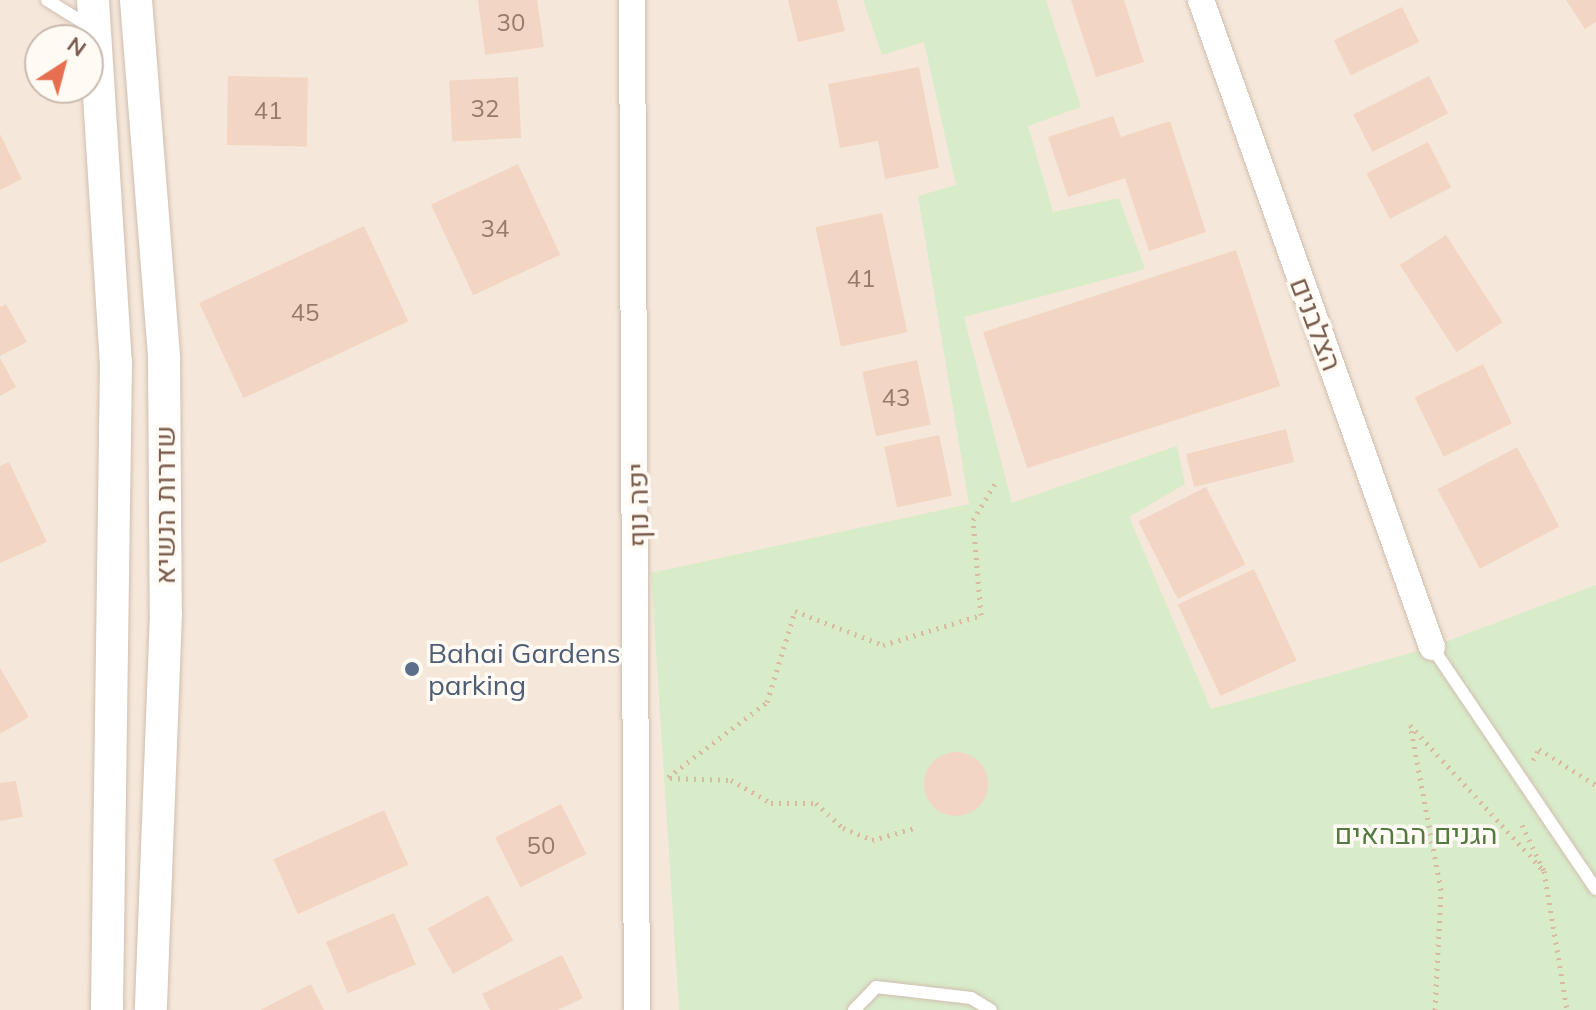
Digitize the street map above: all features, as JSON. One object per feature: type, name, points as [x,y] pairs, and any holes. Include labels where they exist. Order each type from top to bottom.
[{"type":"street","name":"שדרות הנשיא","points":[[136,0],[164,359],[166,614],[151,1010]]},
{"type":"street","name":"יפה נוף","points":[[632,0],[637,1010]]},
{"type":"street","name":"הצלבנים","points":[[1201,0],[1432,647]]},
{"type":"street","name":"שדרות הנשיא","points":[[94,15],[116,377],[107,1010]]},
{"type":"lane","points":[[47,0],[94,15]]},
{"type":"lane","points":[[1432,647],[1519,781],[1596,889]]},
{"type":"lane","points":[[854,1010],[876,987],[971,998],[991,1010]]},
{"type":"path","points":[[915,828],[872,840],[816,803],[771,803],[731,780],[668,777],[767,702],[795,611],[883,645],[981,615],[973,520],[996,482]]},
{"type":"path","points":[[1435,1010],[1441,890],[1410,725],[1544,871],[1567,1010]]},
{"type":"path","points":[[1519,781],[1539,749],[1596,785]]},
{"type":"shaded area","points":[[0,0],[1596,0],[1596,1010],[0,1010]]},
{"type":"green space","name":"הגנים הבהאים","points":[[863,0],[1046,0],[1081,107],[1028,126],[1053,212],[1119,198],[1145,269],[964,317],[1012,503],[1177,446],[1185,484],[1129,517],[1211,709],[1432,647],[1596,585],[1596,1010],[679,1010],[651,573],[969,504],[918,196],[956,185],[924,42],[882,55]]},
{"type":"building","points":[[478,0],[537,0],[544,47],[485,55]]},
{"type":"building","points":[[788,0],[837,0],[845,31],[798,42]]},
{"type":"building","points":[[1071,0],[1124,0],[1144,62],[1096,77]]},
{"type":"building","points":[[1566,0],[1596,0],[1596,22],[1585,29]]},
{"type":"building","points":[[1402,7],[1419,42],[1351,75],[1334,40]]},
{"type":"building","points":[[919,67],[939,168],[885,179],[878,141],[840,148],[828,84]]},
{"type":"building","points":[[228,76],[308,77],[307,146],[227,145]]},
{"type":"building","points":[[1429,76],[1448,113],[1372,152],[1353,115]]},
{"type":"building","points":[[518,77],[521,138],[452,142],[449,81]]},
{"type":"building","points":[[1113,116],[1121,137],[1170,121],[1206,232],[1149,251],[1125,178],[1068,197],[1048,137]]},
{"type":"building","points":[[0,134],[22,179],[0,190]]},
{"type":"building","points":[[1428,142],[1451,187],[1390,219],[1367,173]]},
{"type":"building","points":[[518,164],[560,255],[473,295],[431,205]]},
{"type":"building","points":[[882,213],[907,332],[841,346],[815,227]]},
{"type":"building","points":[[364,226],[408,321],[243,398],[199,303]]},
{"type":"building","points":[[1446,235],[1503,322],[1457,352],[1400,265]]},
{"type":"building","points":[[1236,250],[1280,386],[1027,468],[983,332]]},
{"type":"building","points":[[6,304],[27,342],[0,356],[0,307]]},
{"type":"building","points":[[0,358],[16,387],[0,396]]},
{"type":"building","points":[[917,360],[931,425],[876,436],[862,372]]},
{"type":"building","points":[[1483,364],[1512,423],[1444,457],[1415,397]]},
{"type":"building","points":[[1286,429],[1294,462],[1194,487],[1186,454]]},
{"type":"building","points":[[939,435],[952,496],[897,507],[884,447]]},
{"type":"building","points":[[1517,447],[1559,526],[1480,569],[1438,489]]},
{"type":"building","points":[[9,462],[47,542],[0,563],[0,466]]},
{"type":"building","points":[[1206,487],[1245,565],[1178,599],[1138,522]]},
{"type":"building","points":[[1254,569],[1297,661],[1221,696],[1178,604]]},
{"type":"building","points":[[0,668],[29,717],[0,734]]},
{"type":"building","points":[[956,752],[968,754],[979,761],[986,772],[986,796],[979,807],[968,814],[956,816],[944,814],[933,807],[926,796],[924,784],[926,772],[933,761],[944,754]]},
{"type":"building","points":[[16,781],[23,817],[0,821],[0,783]]},
{"type":"building","points":[[561,804],[586,854],[520,887],[495,838]]},
{"type":"building","points":[[384,810],[408,865],[298,914],[273,859]]},
{"type":"building","points":[[488,895],[513,940],[453,974],[428,928]]},
{"type":"building","points":[[394,913],[416,965],[348,993],[326,942]]},
{"type":"building","points":[[562,955],[583,998],[558,1010],[490,1010],[482,994]]},
{"type":"building","points":[[311,984],[324,1010],[260,1010]]},
{"type":"place","name":"Bahai Gardens parking","points":[[412,669]]}]
